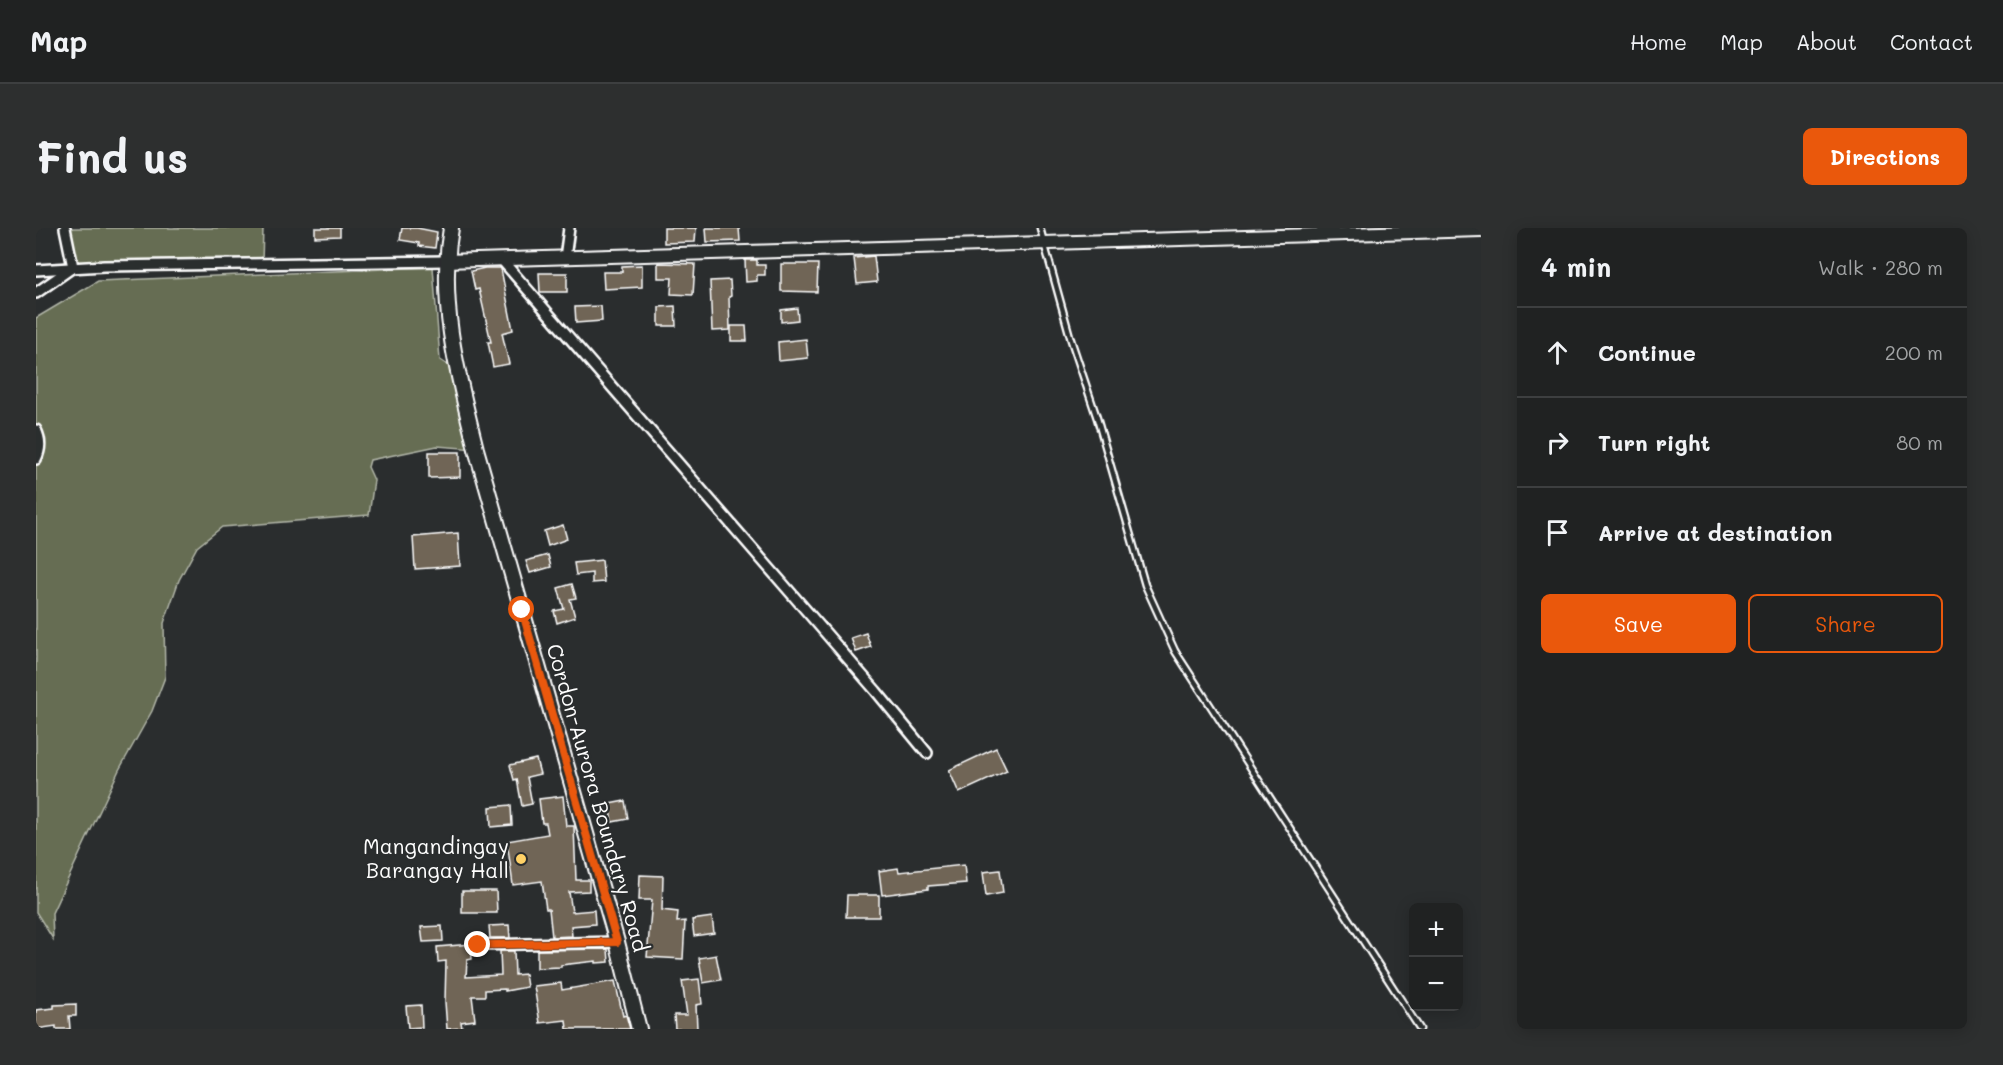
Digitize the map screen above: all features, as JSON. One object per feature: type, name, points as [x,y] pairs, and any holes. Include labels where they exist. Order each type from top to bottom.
[{"type":"main road","name":"Cordon-Aurora Boundary Road","points":[[451,228],[446,261],[447,312],[457,371],[617,942],[639,1029]]},
{"type":"street","points":[[65,228],[73,267]]},
{"type":"street","points":[[565,258],[569,228]]},
{"type":"street","points":[[36,270],[73,267],[565,258],[1481,230]]},
{"type":"street","points":[[501,259],[876,691],[927,753]]},
{"type":"street","points":[[36,293],[73,267]]},
{"type":"street","points":[[36,430],[40,443],[36,459]]},
{"type":"street","points":[[478,945],[617,942]]},
{"type":"lane","points":[[1040,228],[1071,340],[1097,418],[1145,585],[1175,651],[1420,1029]]},
{"type":"green space","points":[[65,228],[263,228],[262,263],[73,267]]},
{"type":"green space","points":[[433,267],[440,360],[457,371],[476,449],[437,446],[370,460],[368,467],[374,480],[369,515],[222,527],[197,547],[179,580],[164,623],[165,677],[152,711],[119,770],[52,913],[53,939],[36,912],[36,318],[98,281]]},
{"type":"building","points":[[315,228],[340,228],[340,236],[315,237]]},
{"type":"building","points":[[402,228],[437,232],[435,248],[400,240]]},
{"type":"building","points":[[664,228],[696,228],[695,242],[664,243]]},
{"type":"building","points":[[706,228],[739,228],[740,241],[707,242]]},
{"type":"building","points":[[874,256],[877,282],[857,284],[854,258]]},
{"type":"building","points":[[745,260],[757,260],[757,265],[765,265],[765,275],[757,275],[757,281],[746,282]]},
{"type":"building","points":[[658,263],[695,264],[693,295],[671,294],[672,278],[658,278]]},
{"type":"building","points":[[781,264],[818,264],[817,292],[781,291]]},
{"type":"building","points":[[642,265],[642,287],[604,289],[603,272],[622,272],[622,266]]},
{"type":"building","points":[[485,268],[501,269],[513,330],[502,333],[509,364],[493,367],[488,342],[491,342],[479,289],[475,290],[471,271]]},
{"type":"building","points":[[539,273],[567,273],[567,292],[540,292]]},
{"type":"building","points":[[730,280],[730,330],[712,331],[710,281]]},
{"type":"building","points":[[601,306],[602,321],[576,323],[575,307]]},
{"type":"building","points":[[675,306],[676,326],[659,326],[659,307]]},
{"type":"building","points":[[797,308],[798,320],[781,322],[781,310]]},
{"type":"building","points":[[731,326],[746,326],[747,341],[731,341]]},
{"type":"building","points":[[806,339],[808,358],[779,361],[778,342]]},
{"type":"building","points":[[429,452],[460,452],[460,477],[429,478]]},
{"type":"building","points":[[563,525],[567,539],[548,546],[544,531]]},
{"type":"building","points":[[458,533],[460,566],[415,569],[413,537]]},
{"type":"building","points":[[548,555],[551,567],[530,573],[526,561]]},
{"type":"building","points":[[602,560],[604,582],[592,583],[592,573],[576,575],[574,563]]},
{"type":"building","points":[[572,584],[576,598],[570,599],[575,617],[557,623],[554,611],[564,609],[558,588]]},
{"type":"building","points":[[866,633],[871,647],[856,652],[851,638]]},
{"type":"building","points":[[996,748],[1007,771],[959,793],[949,770]]},
{"type":"building","points":[[536,759],[540,774],[527,777],[532,804],[522,806],[517,779],[514,780],[510,765]]},
{"type":"building","points":[[563,796],[566,826],[574,826],[576,880],[589,880],[589,891],[569,892],[572,912],[594,910],[595,924],[571,926],[572,936],[552,937],[549,909],[546,909],[542,881],[513,885],[507,841],[548,834],[546,823],[542,823],[539,799]]},
{"type":"building","points":[[625,801],[628,819],[612,822],[609,804]]},
{"type":"building","points":[[511,805],[512,825],[491,827],[490,807]]},
{"type":"building","points":[[964,865],[966,883],[928,886],[928,889],[882,895],[879,871],[898,868],[899,872]]},
{"type":"building","points":[[1000,870],[1003,893],[986,896],[983,872]]},
{"type":"building","points":[[640,875],[663,876],[662,910],[678,912],[677,922],[685,921],[683,959],[647,957],[652,900],[639,900]]},
{"type":"building","points":[[462,891],[496,891],[497,913],[462,913]]},
{"type":"building","points":[[847,895],[879,895],[879,917],[846,917]]},
{"type":"building","points":[[712,917],[714,933],[694,936],[692,920]]},
{"type":"building","points":[[509,925],[510,938],[490,938],[489,926]]},
{"type":"building","points":[[442,926],[443,941],[423,942],[421,927]]},
{"type":"building","points":[[471,944],[472,959],[467,960],[466,977],[501,975],[500,951],[514,951],[515,975],[525,974],[527,987],[505,991],[505,989],[485,990],[485,996],[472,996],[475,1020],[461,1022],[462,1028],[447,1029],[446,961],[438,962],[437,947]]},
{"type":"building","points":[[608,949],[609,962],[596,963],[596,961],[561,965],[561,967],[537,968],[537,950]]},
{"type":"building","points":[[716,955],[721,980],[703,983],[699,958]]},
{"type":"building","points":[[699,979],[702,1004],[696,1005],[697,1029],[675,1029],[674,1015],[687,1015],[682,981]]},
{"type":"building","points":[[615,981],[623,1016],[626,1015],[630,1029],[567,1029],[566,1020],[540,1023],[534,986],[561,983],[562,990]]},
{"type":"building","points":[[76,1004],[76,1016],[69,1016],[70,1029],[56,1029],[56,1026],[36,1029],[36,1010],[54,1008],[54,1005]]},
{"type":"building","points":[[421,1005],[422,1027],[408,1028],[406,1006]]},
{"type":"place","name":"Mangandingay Barangay Hall","points":[[521,859]]},
{"type":"route","points":[[478,945],[617,942],[522,610]]}]
